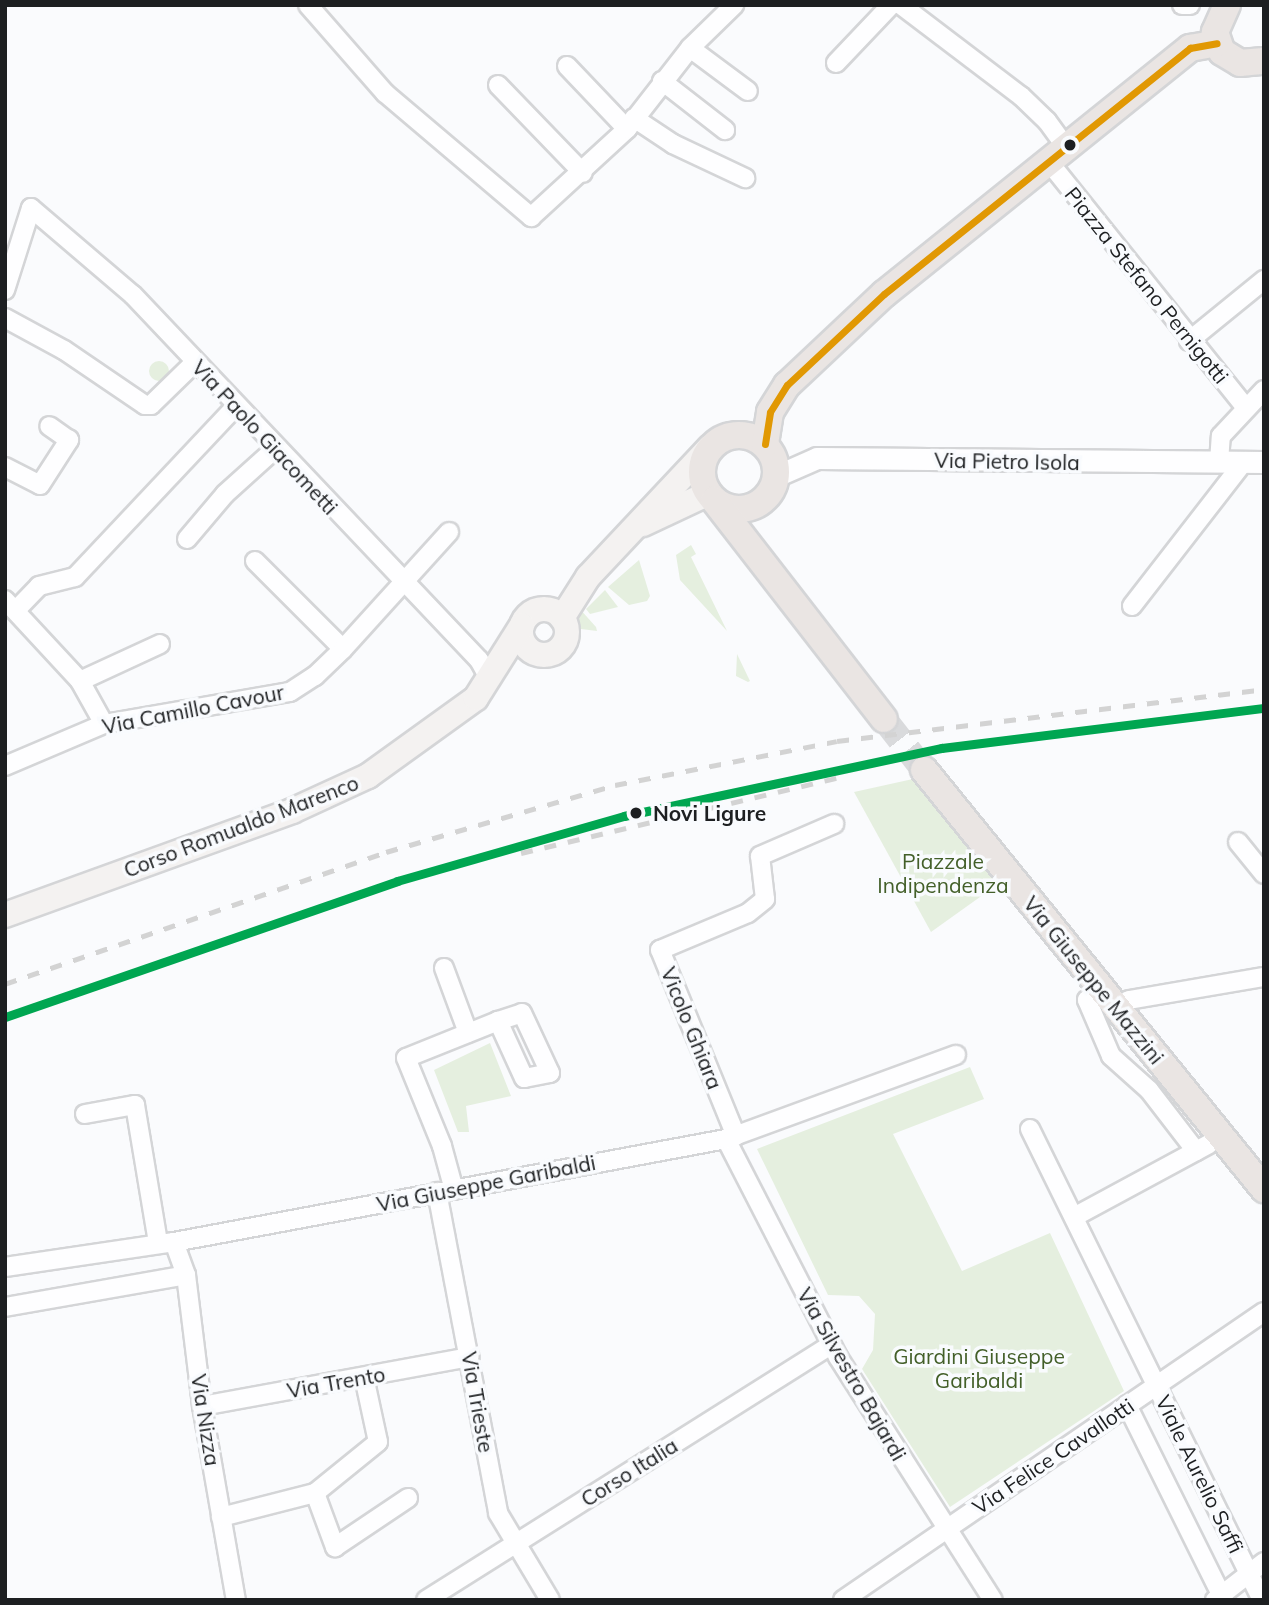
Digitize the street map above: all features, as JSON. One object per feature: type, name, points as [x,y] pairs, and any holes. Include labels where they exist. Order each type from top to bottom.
[{"type":"main road","points":[[1227,5],[1217,21],[1217,43],[1240,63],[1264,61]]},
{"type":"main road","points":[[552,613],[566,633],[562,645],[549,654],[534,653],[523,641],[522,625],[530,613],[552,613],[714,444],[960,230],[1190,48],[1217,43]]},
{"type":"main road","points":[[765,444],[776,401],[823,348]]},
{"type":"main road","points":[[636,527],[711,497],[736,509],[753,506],[769,495],[776,476],[774,459],[765,444],[747,435],[714,444]]},
{"type":"main road","points":[[714,444],[701,474],[711,497],[884,719]]},
{"type":"main road","points":[[753,506],[749,530],[755,555]]},
{"type":"main road","name":"Corso Romualdo Marenco","points":[[5,915],[338,791],[382,768],[476,698],[522,625]]},
{"type":"main road","name":"Corso Romualdo Marenco","points":[[488,676],[534,653]]},
{"type":"main road","name":"Via Giuseppe Mazzini","points":[[924,770],[1103,1001],[1264,1189]]},
{"type":"street","points":[[308,5],[385,93],[531,216],[583,173],[631,123],[690,48],[734,5]]},
{"type":"street","points":[[836,63],[891,5]]},
{"type":"street","name":"Piazza Stefano Pernigotti","points":[[901,5],[1021,96],[1047,121],[1058,155],[1189,341],[1246,408]]},
{"type":"street","points":[[690,48],[748,91]]},
{"type":"street","points":[[567,66],[631,123],[745,178]]},
{"type":"street","points":[[662,81],[725,130]]},
{"type":"street","points":[[498,85],[583,173]]},
{"type":"street","name":"Via Paolo Giacometti","points":[[5,290],[32,208],[97,261],[479,660],[488,676]]},
{"type":"street","points":[[1189,341],[1264,280]]},
{"type":"street","points":[[5,318],[59,347],[120,390],[151,405],[195,362]]},
{"type":"street","points":[[1219,463],[1221,436],[1264,390]]},
{"type":"street","points":[[104,724],[80,681],[11,605],[39,586],[75,578],[236,406]]},
{"type":"street","points":[[5,467],[40,485],[69,440],[49,426]]},
{"type":"street","points":[[187,539],[225,494],[275,449]]},
{"type":"street","name":"Via Pietro Isola","points":[[776,476],[817,458],[1253,463]]},
{"type":"street","name":"Via Pietro Isola","points":[[1132,606],[1253,463]]},
{"type":"street","name":"Via Camillo Cavour","points":[[5,766],[104,724],[290,692],[315,676],[343,649],[449,533]]},
{"type":"street","points":[[255,561],[343,649]]},
{"type":"street","points":[[80,681],[160,644]]},
{"type":"street","name":"Vicolo Ghiara","points":[[731,1137],[660,950],[748,913],[765,899],[760,856],[834,824]]},
{"type":"street","points":[[1238,842],[1264,874]]},
{"type":"street","points":[[444,968],[468,1033],[498,1021]]},
{"type":"street","points":[[1074,1217],[1202,1148],[1149,1090],[1111,1056],[1103,1001],[1129,1000],[1264,977]]},
{"type":"street","name":"Via Trieste","points":[[468,1033],[406,1058],[442,1146],[445,1191],[470,1357],[498,1513],[513,1545],[550,1600]]},
{"type":"street","name":"Via Giuseppe Garibaldi","points":[[5,1267],[166,1242],[731,1137],[956,1055]]},
{"type":"street","name":"Via Nizza","points":[[85,1114],[135,1105],[166,1242],[186,1275],[202,1406],[236,1600]]},
{"type":"street","name":"Viale Aurelio Saffi","points":[[1030,1129],[1262,1600]]},
{"type":"street","name":"Via Silvestro Bajardi","points":[[731,1137],[831,1345],[945,1530],[993,1600]]},
{"type":"street","points":[[5,1307],[186,1275]]},
{"type":"street","name":"Via Felice Cavallotti","points":[[844,1600],[1264,1312]]},
{"type":"street","name":"Corso Italia","points":[[426,1600],[831,1345]]},
{"type":"street","name":"Via Trento","points":[[202,1406],[470,1357]]},
{"type":"street","points":[[221,1517],[315,1493],[378,1442],[364,1377]]},
{"type":"street","name":"Viale Aurelio Saffi","points":[[1127,1405],[1220,1598]]},
{"type":"street","points":[[315,1493],[335,1547],[408,1498]]},
{"type":"street","points":[[1220,1598],[1264,1562]]},
{"type":"green space","points":[[159,361],[166,364],[169,371],[166,378],[159,381],[152,378],[149,371],[152,364]]},
{"type":"green space","points":[[691,545],[696,554],[691,557],[727,631],[680,580],[676,555]]},
{"type":"green space","points":[[639,560],[650,596],[647,601],[629,605],[608,587]]},
{"type":"green space","points":[[605,590],[618,607],[590,614],[586,609]]},
{"type":"green space","points":[[579,608],[597,631],[581,629],[572,623]]},
{"type":"green space","points":[[737,654],[750,681],[748,682],[736,676]]},
{"type":"green space","name":"Piazzale Indipendenza","points":[[922,777],[1001,882],[931,932],[854,792]]},
{"type":"green space","points":[[490,1043],[511,1096],[466,1106],[469,1132],[458,1132],[434,1070]]},
{"type":"green space","name":"Giardini Giuseppe Garibaldi","points":[[970,1067],[984,1099],[893,1134],[962,1271],[1050,1233],[1124,1391],[950,1507],[862,1369],[873,1350],[875,1314],[859,1296],[828,1295],[757,1149]]},
{"type":"tunnel","points":[[884,719],[924,770]]},
{"type":"railway","points":[[5,984],[386,852],[615,785],[837,741],[1264,689]]},
{"type":"railway","points":[[5,1017],[397,881],[624,816],[942,748],[1264,708]]},
{"type":"railway","points":[[521,853],[845,776]]},
{"type":"transit line","points":[[765,444],[770,412],[787,385],[884,294],[1190,48],[1217,43]]},
{"type":"transit line","points":[[5,1017],[397,881],[624,816],[942,748],[1264,708]]},
{"type":"place","name":"Novi Ligure","points":[[636,813]]}]
